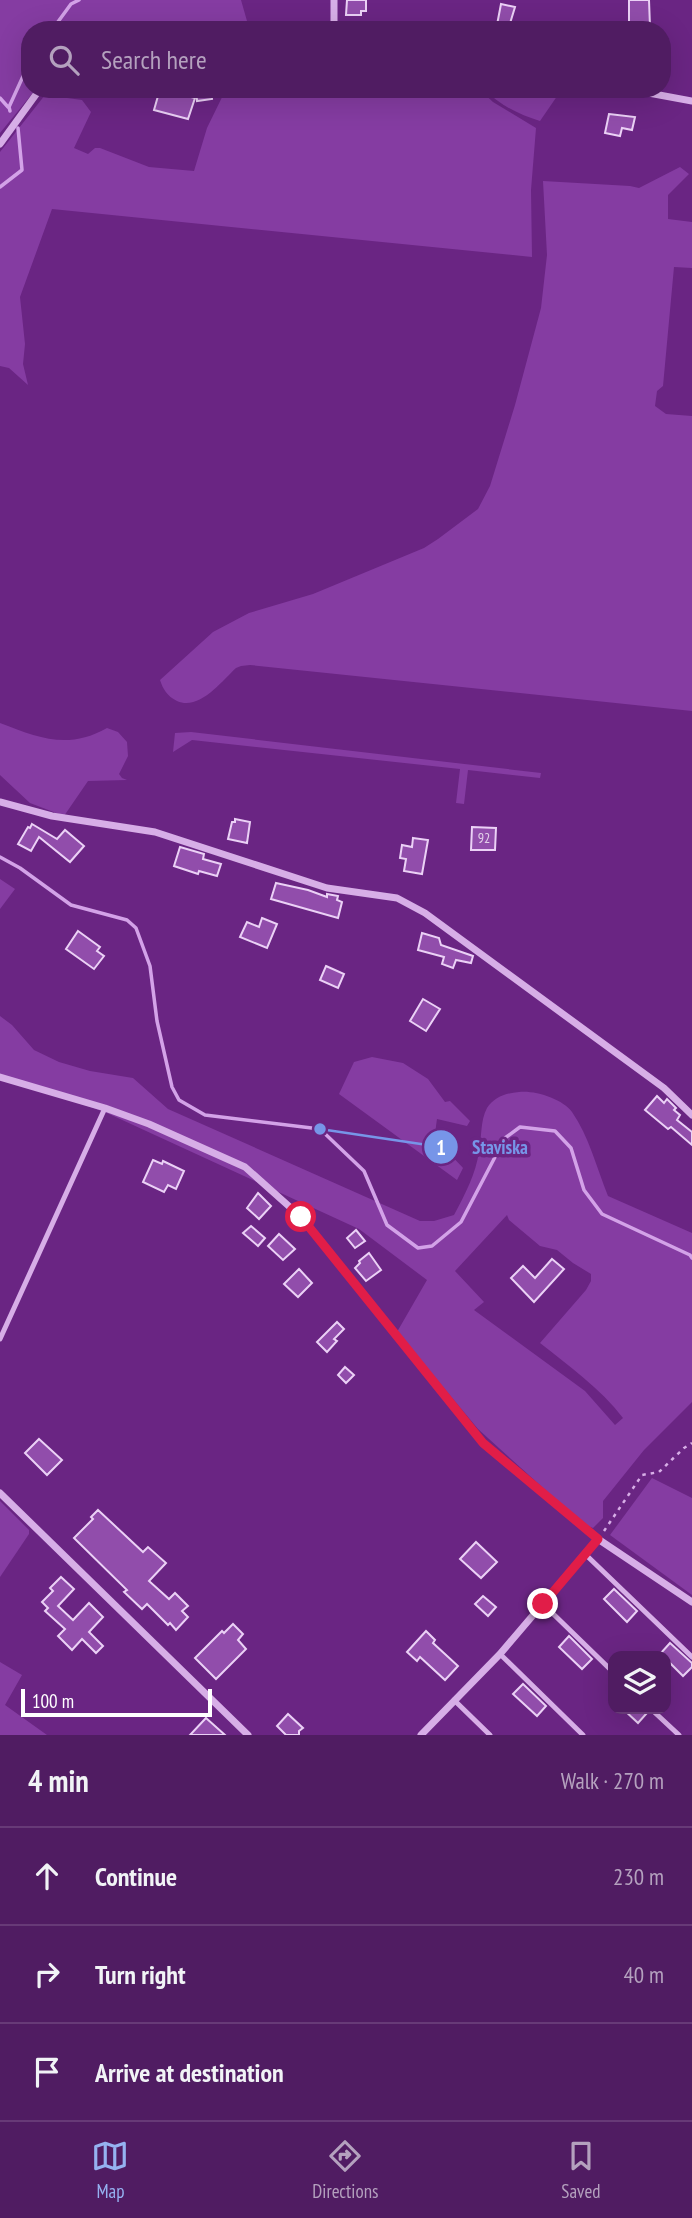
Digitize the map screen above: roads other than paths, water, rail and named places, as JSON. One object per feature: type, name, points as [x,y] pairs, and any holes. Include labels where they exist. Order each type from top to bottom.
[{"type":"street","points":[[334,0],[334,21]]},
{"type":"street","points":[[671,97],[692,101]]},
{"type":"street","points":[[0,144],[33,98]]},
{"type":"street","points":[[0,802],[52,816],[155,832],[327,888],[397,898],[425,913],[664,1088],[692,1115]]},
{"type":"street","points":[[0,1077],[149,1124],[245,1167],[301,1217],[483,1443],[598,1539],[692,1602]]},
{"type":"street","points":[[0,1493],[248,1735]]},
{"type":"street","points":[[421,1735],[499,1654],[598,1539]]},
{"type":"lane","points":[[0,1339],[105,1108]]},
{"type":"lane","points":[[585,1554],[692,1657]]},
{"type":"lane","points":[[543,1604],[608,1667]]},
{"type":"lane","points":[[499,1654],[583,1735]]},
{"type":"lane","points":[[454,1700],[491,1735]]},
{"type":"lane","points":[[656,1714],[679,1735]]},
{"type":"waterway","points":[[59,21],[71,4],[79,0]]},
{"type":"waterway","points":[[10,111],[9,107],[21,81]]},
{"type":"waterway","points":[[0,98],[8,107]]},
{"type":"waterway","points":[[0,187],[22,170],[18,128]]},
{"type":"waterway","points":[[0,857],[71,905],[127,920],[136,928],[150,966],[157,1021],[172,1087],[179,1100],[205,1115],[320,1129],[364,1171],[387,1225],[418,1248],[432,1246],[461,1222],[505,1138],[520,1127],[555,1131],[571,1148],[584,1190],[602,1214],[692,1258]]},
{"type":"place","name":"Staviska","points":[[320,1129]]}]
